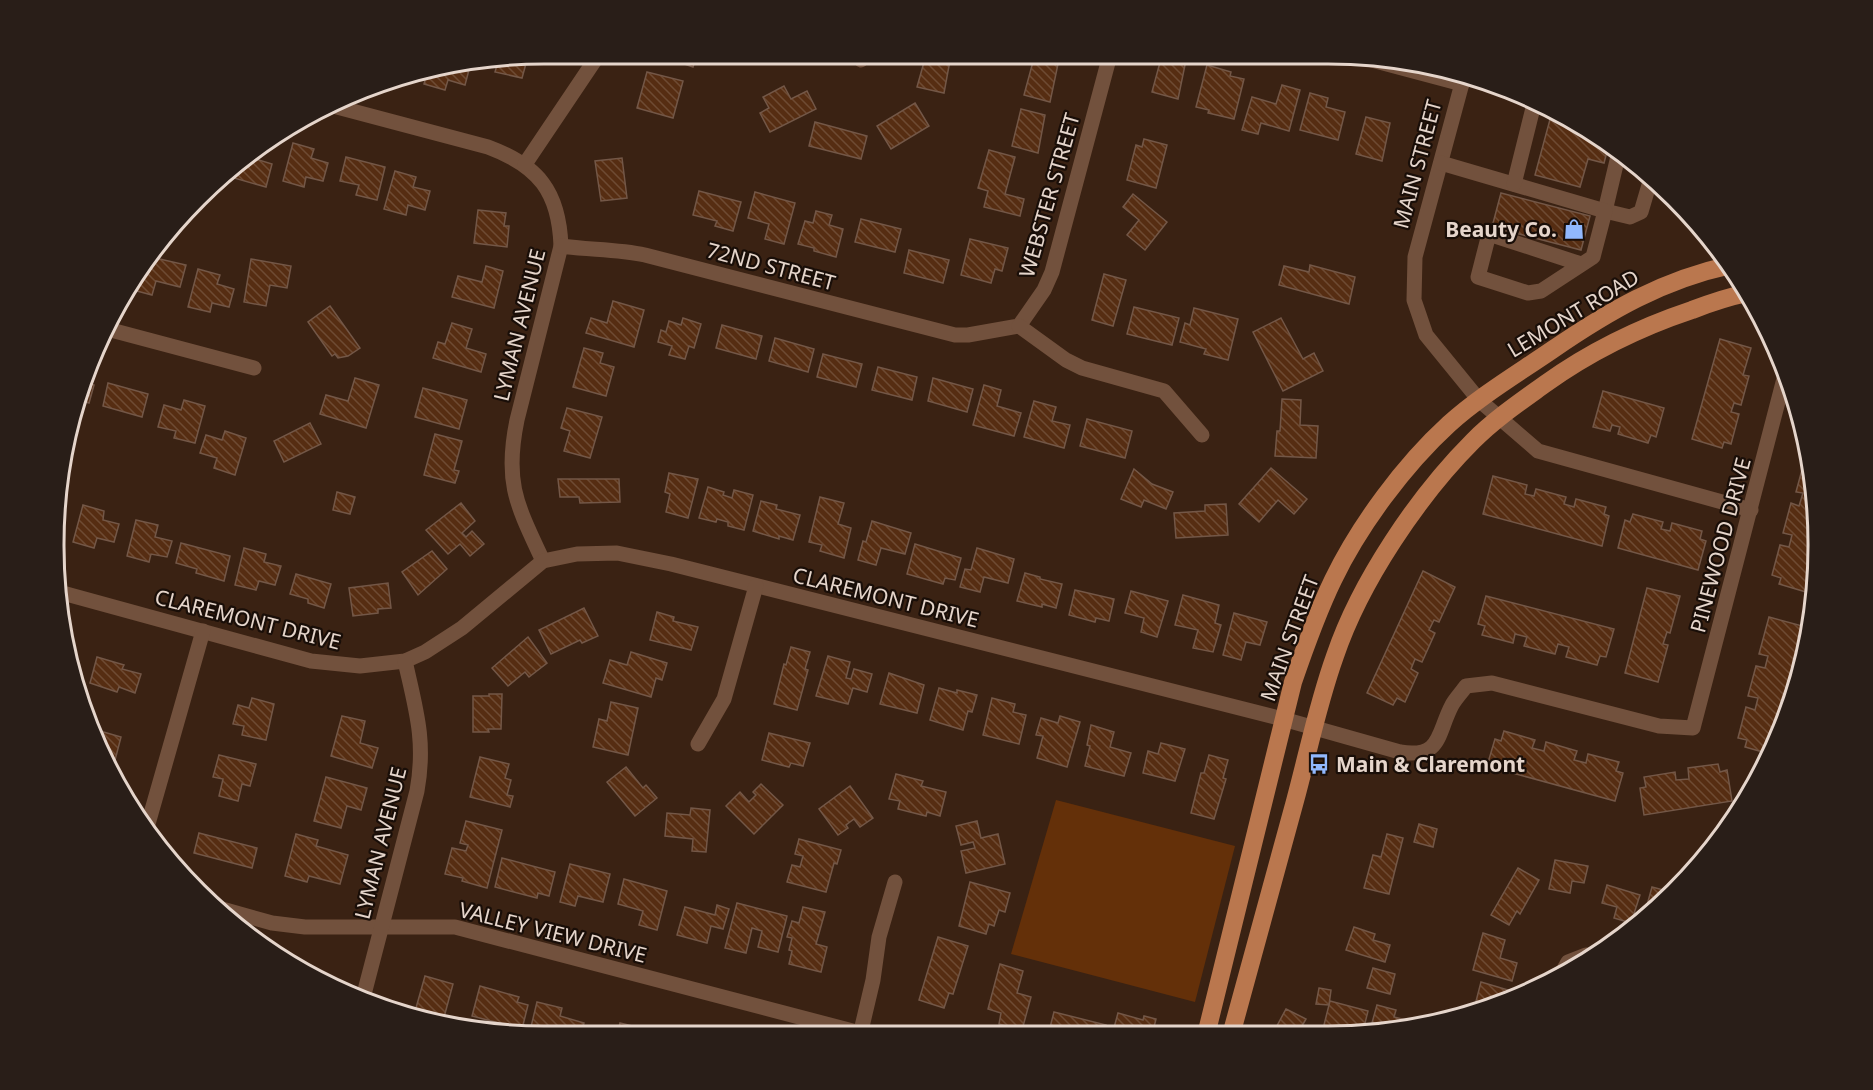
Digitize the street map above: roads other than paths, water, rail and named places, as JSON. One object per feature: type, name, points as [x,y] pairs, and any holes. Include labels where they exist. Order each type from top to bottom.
[{"type":"main road","name":"LEMONT ROAD","points":[[1479,400],[1576,333],[1627,302],[1670,283],[1720,268]]},
{"type":"main road","name":"LEMONT ROAD","points":[[1500,417],[1573,364],[1621,337],[1738,295]]},
{"type":"main road","name":"MAIN STREET","points":[[1208,1026],[1283,719],[1309,636],[1334,579],[1367,522],[1413,460],[1449,424],[1479,400]]},
{"type":"main road","points":[[1233,1026],[1313,727],[1335,655],[1360,598],[1393,541],[1438,480],[1500,417]]},
{"type":"street","points":[[344,109],[488,147],[507,154],[525,165],[592,64]]},
{"type":"street","name":"WEBSTER STREET","points":[[1019,326],[1044,290],[1052,272],[1108,64]]},
{"type":"street","name":"MAIN STREET","points":[[1462,84],[1415,257],[1414,300],[1426,335],[1479,400]]},
{"type":"street","points":[[1514,184],[1532,110]]},
{"type":"street","points":[[1581,264],[1489,234],[1478,277],[1528,293],[1541,291],[1593,256],[1617,161]]},
{"type":"street","points":[[1441,163],[1630,217],[1641,212],[1648,187]]},
{"type":"street","name":"LYMAN AVENUE","points":[[525,165],[537,175],[554,203],[561,246],[512,443],[511,470],[514,491],[520,511],[543,561]]},
{"type":"street","name":"72ND STREET","points":[[561,246],[584,249],[603,248],[645,255],[945,333],[968,335],[1019,326]]},
{"type":"street","points":[[1019,326],[1066,360],[1082,368],[1164,391],[1202,435]]},
{"type":"street","points":[[115,331],[254,368]]},
{"type":"street","name":"PINEWOOD DRIVE","points":[[1694,728],[1782,388]]},
{"type":"street","points":[[1479,400],[1538,451],[1751,510]]},
{"type":"street","name":"CLAREMONT DRIVE","points":[[68,594],[311,661],[360,666],[405,661],[434,647],[462,628],[543,561],[577,554],[617,553],[638,556],[1283,719],[1416,755],[1427,751],[1434,745],[1452,705],[1466,686],[1492,683],[1659,726],[1694,728]]},
{"type":"street","points":[[698,744],[724,699],[756,586]]},
{"type":"street","points":[[150,818],[203,631]]},
{"type":"street","name":"LYMAN AVENUE","points":[[365,990],[420,772],[419,723],[405,661]]},
{"type":"street","points":[[864,1026],[879,937],[895,882]]},
{"type":"street","name":"VALLEY VIEW DRIVE","points":[[236,913],[272,923],[305,927],[454,927],[831,1026]]},
{"type":"place","name":"Beauty Co.","points":[[1574,229]]},
{"type":"place","name":"Main & Claremont","points":[[1319,764]]}]
